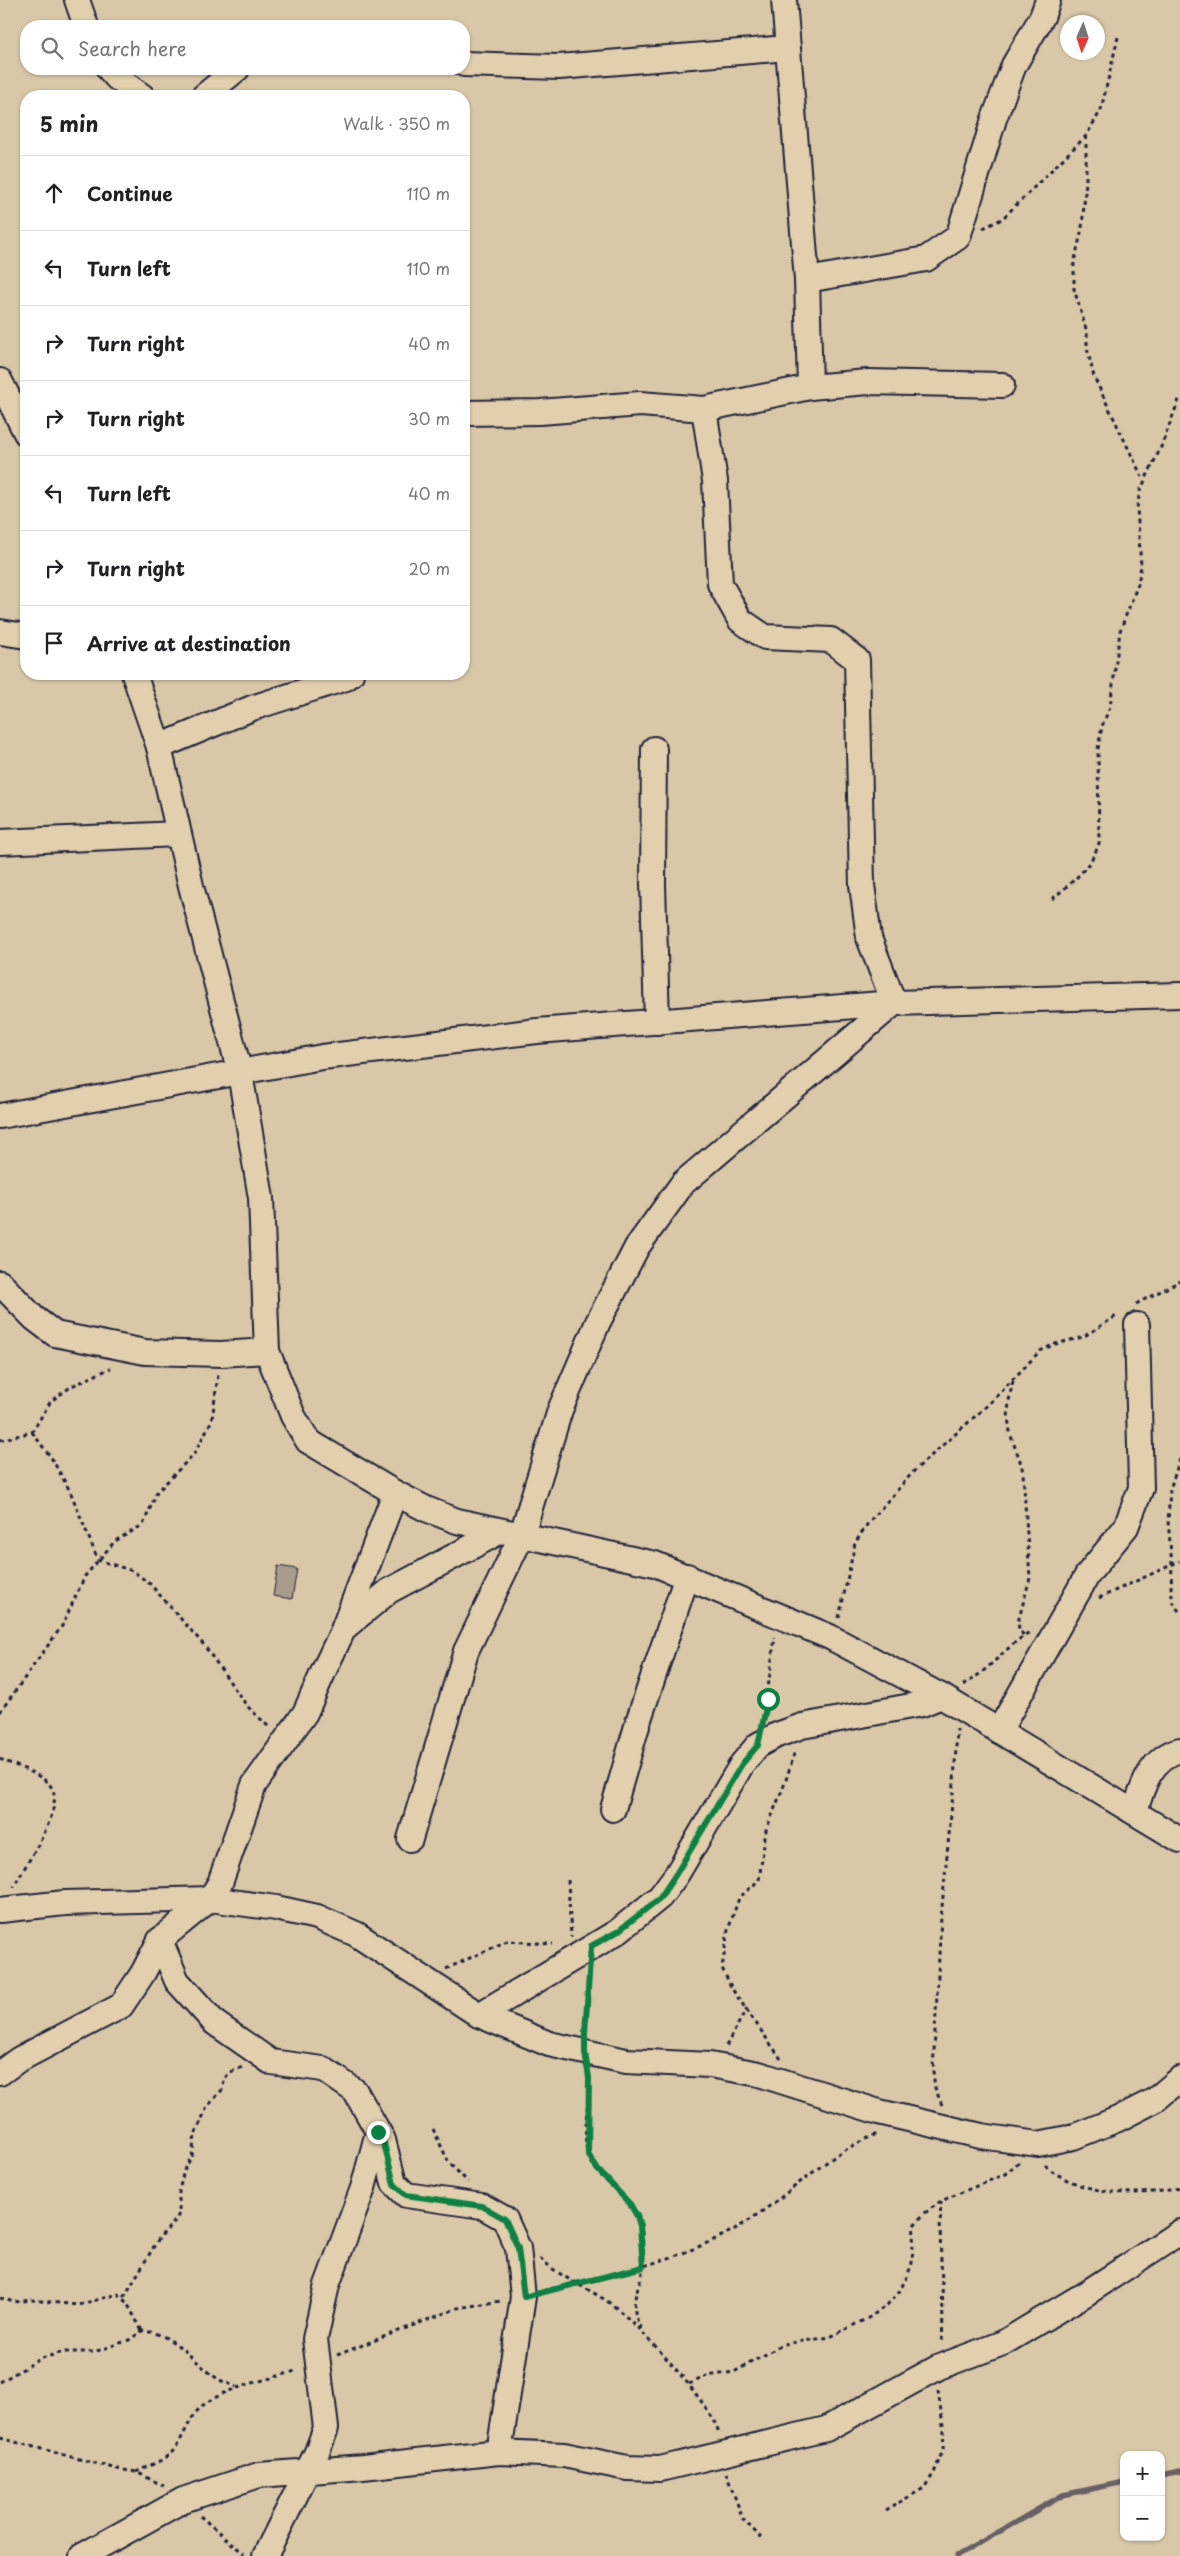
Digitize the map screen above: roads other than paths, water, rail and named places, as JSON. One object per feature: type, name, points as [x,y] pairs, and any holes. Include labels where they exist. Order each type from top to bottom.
[{"type":"street","points":[[77,0],[84,20]]},
{"type":"street","points":[[784,0],[807,280],[810,387]]},
{"type":"street","points":[[807,280],[926,259],[958,237],[994,119],[1014,65],[1042,17],[1048,0]]},
{"type":"street","points":[[470,64],[560,67],[788,48]]},
{"type":"street","points":[[114,75],[134,90]]},
{"type":"street","points":[[212,90],[230,75]]},
{"type":"street","points":[[0,381],[20,421]]},
{"type":"street","points":[[470,413],[540,412],[640,404],[704,409],[810,387],[868,382],[1002,385]]},
{"type":"street","points":[[704,409],[715,481],[720,584],[740,620],[765,637],[831,640],[857,660],[862,885],[869,938],[894,1003]]},
{"type":"street","points":[[0,632],[20,635]]},
{"type":"street","points":[[136,680],[159,748],[178,834],[240,1073],[261,1198],[267,1352],[293,1416],[308,1441],[395,1493],[426,1509],[457,1521],[511,1534],[627,1556],[655,1564],[830,1638],[949,1701],[1180,1840]]},
{"type":"street","points":[[159,748],[252,708],[340,680]]},
{"type":"street","points":[[654,748],[653,884],[657,1022]]},
{"type":"street","points":[[0,842],[178,834]]},
{"type":"street","points":[[0,1116],[322,1057],[537,1031],[894,1003],[1180,995]]},
{"type":"street","points":[[410,1839],[466,1651],[560,1410],[598,1322],[637,1246],[657,1216],[683,1183],[894,1003]]},
{"type":"street","points":[[0,1282],[34,1318],[55,1334],[128,1350],[221,1354],[267,1352]]},
{"type":"street","points":[[999,1731],[1088,1574],[1126,1527],[1141,1488],[1130,1315]]},
{"type":"street","points":[[0,2073],[18,2060],[121,2006],[143,1973],[160,1940],[210,1899],[223,1875],[254,1785],[305,1713],[343,1630],[395,1493]]},
{"type":"street","points":[[343,1630],[389,1591],[511,1534]]},
{"type":"street","points":[[613,1809],[640,1719],[687,1576]]},
{"type":"street","points":[[479,2015],[583,1948],[617,1932],[660,1898],[742,1764],[758,1745],[777,1735],[802,1726],[922,1704],[949,1701]]},
{"type":"street","points":[[1135,1812],[1141,1788],[1151,1771],[1167,1753],[1180,1750]]},
{"type":"street","points":[[2,1909],[65,1903],[210,1899],[276,1908],[317,1918],[356,1934],[479,2015],[541,2041],[585,2053],[626,2061],[710,2065],[759,2074],[879,2112],[1034,2148],[1073,2137],[1118,2119],[1155,2100],[1180,2079]]},
{"type":"street","points":[[160,1940],[177,1981],[215,2023],[270,2062],[323,2069],[354,2090],[383,2140],[394,2184],[406,2195],[482,2206],[505,2219],[518,2248],[524,2297],[499,2452]]},
{"type":"street","points":[[265,2556],[326,2428],[315,2339],[327,2285],[363,2188],[378,2132]]},
{"type":"street","points":[[82,2556],[183,2500],[259,2475],[363,2467],[499,2452],[564,2455],[627,2468],[660,2469],[722,2456],[826,2429],[940,2367],[1003,2343],[1085,2294],[1180,2232]]},
{"type":"waterway","points":[[1165,2474],[1180,2471]]},
{"type":"waterway","points":[[957,2556],[1063,2495],[1120,2483]]}]
